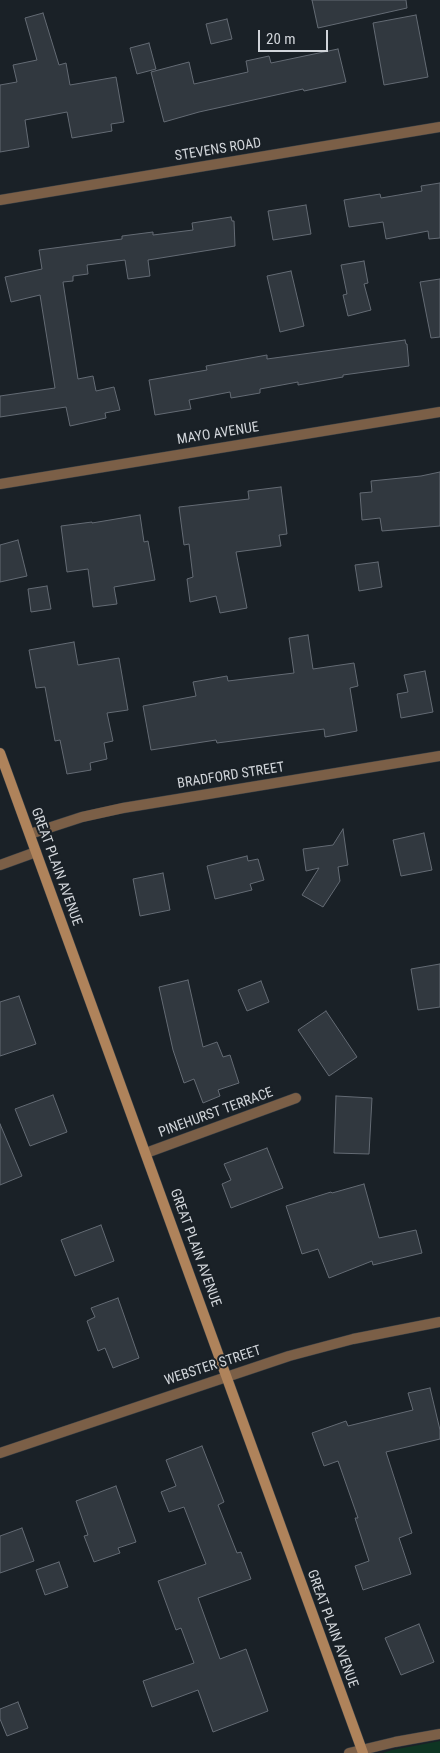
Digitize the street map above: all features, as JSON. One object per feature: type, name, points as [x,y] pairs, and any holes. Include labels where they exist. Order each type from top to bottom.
[{"type":"main road","name":"GREAT PLAIN AVENUE","points":[[0,753],[362,1751]]},
{"type":"street","name":"STEVENS ROAD","points":[[0,200],[440,127]]},
{"type":"street","name":"MAYO AVENUE","points":[[0,484],[440,412]]},
{"type":"street","name":"BRADFORD STREET","points":[[30,834],[82,817],[123,808],[440,756]]},
{"type":"street","points":[[0,865],[36,852]]},
{"type":"street","name":"PINEHURST TERRACE","points":[[146,1153],[296,1098]]},
{"type":"street","name":"WEBSTER STREET","points":[[0,1453],[226,1376],[319,1348],[440,1322]]},
{"type":"street","points":[[349,1753],[440,1734]]},
{"type":"green space","points":[[440,1741],[440,1753],[383,1753],[392,1750]]},
{"type":"building","points":[[312,0],[406,0],[407,8],[318,28]]},
{"type":"building","points":[[43,13],[59,65],[66,63],[70,85],[116,77],[124,122],[111,124],[112,131],[72,138],[67,112],[25,120],[29,147],[0,152],[0,85],[17,82],[13,65],[37,60],[25,18]]},
{"type":"building","points":[[416,15],[428,77],[384,85],[373,23]]},
{"type":"building","points":[[227,19],[232,39],[211,44],[206,24]]},
{"type":"building","points":[[149,43],[156,69],[137,74],[130,48]]},
{"type":"building","points":[[338,49],[346,82],[304,91],[303,89],[199,112],[164,122],[151,72],[189,62],[194,84],[248,72],[246,61],[269,56],[271,63]]},
{"type":"building","points":[[440,183],[440,238],[429,239],[428,231],[386,239],[383,222],[349,227],[344,200],[380,194],[381,198],[422,191],[421,186]]},
{"type":"building","points":[[306,205],[311,234],[273,240],[268,211]]},
{"type":"building","points":[[231,217],[232,221],[234,221],[235,246],[148,260],[150,276],[128,279],[125,260],[87,265],[88,274],[73,276],[73,281],[63,282],[78,379],[93,376],[96,391],[114,387],[120,410],[105,413],[106,418],[70,426],[66,407],[0,417],[0,396],[55,388],[40,295],[11,302],[5,277],[42,269],[39,250],[122,239],[122,236],[153,232],[153,235],[193,230],[192,223]]},
{"type":"building","points":[[364,261],[368,283],[364,284],[371,310],[348,316],[343,295],[347,294],[341,265]]},
{"type":"building","points":[[291,271],[304,326],[280,332],[267,276]]},
{"type":"building","points":[[440,279],[440,337],[431,338],[420,282]]},
{"type":"building","points":[[405,340],[409,366],[343,375],[343,377],[298,385],[298,382],[260,389],[260,393],[231,398],[230,392],[189,400],[191,409],[155,415],[149,380],[207,370],[206,366],[267,355],[267,359]]},
{"type":"building","points":[[440,472],[440,526],[382,531],[380,518],[362,520],[360,493],[372,492],[371,481],[421,476]]},
{"type":"building","points":[[281,487],[287,534],[279,535],[281,546],[236,552],[247,608],[220,613],[216,596],[190,602],[187,579],[193,577],[189,544],[184,545],[179,507],[249,499],[248,491]]},
{"type":"building","points":[[140,515],[144,542],[148,541],[155,580],[114,587],[117,604],[93,607],[88,569],[67,572],[61,526]]},
{"type":"building","points":[[18,540],[27,576],[0,582],[0,545]]},
{"type":"building","points":[[378,562],[382,587],[359,591],[355,565]]},
{"type":"building","points":[[47,586],[51,609],[31,612],[28,589]]},
{"type":"building","points":[[308,635],[313,669],[354,663],[358,686],[350,688],[357,731],[325,737],[324,729],[217,743],[216,740],[151,750],[143,706],[196,696],[193,682],[227,676],[228,681],[294,673],[289,638]]},
{"type":"building","points":[[74,642],[78,665],[119,658],[128,710],[107,713],[113,741],[104,743],[107,759],[90,763],[91,770],[67,774],[60,740],[55,741],[45,687],[36,688],[29,650]]},
{"type":"building","points":[[425,671],[433,712],[401,718],[397,694],[408,692],[404,675]]},
{"type":"building","points":[[343,829],[348,865],[338,867],[340,881],[323,907],[302,895],[319,868],[306,871],[303,849],[333,845]]},
{"type":"building","points":[[424,833],[432,870],[401,876],[393,840]]},
{"type":"building","points":[[247,856],[248,861],[258,859],[264,880],[250,884],[252,890],[215,899],[207,866]]},
{"type":"building","points":[[163,873],[170,910],[140,916],[133,879]]},
{"type":"building","points":[[440,964],[440,1007],[418,1010],[411,969]]},
{"type":"building","points":[[188,980],[203,1047],[217,1042],[223,1057],[230,1055],[239,1083],[218,1090],[220,1096],[203,1103],[194,1079],[184,1083],[173,1050],[159,987]]},
{"type":"building","points":[[261,981],[269,1002],[247,1011],[238,990]]},
{"type":"building","points":[[19,996],[36,1044],[0,1056],[0,1002]]},
{"type":"building","points":[[326,1011],[357,1057],[329,1076],[298,1030]]},
{"type":"building","points":[[53,1095],[67,1132],[30,1146],[15,1109]]},
{"type":"building","points":[[336,1096],[372,1098],[369,1154],[334,1153]]},
{"type":"building","points":[[0,1124],[22,1176],[0,1185]]},
{"type":"building","points":[[267,1148],[283,1188],[231,1208],[222,1184],[231,1180],[224,1164]]},
{"type":"building","points":[[364,1184],[379,1238],[416,1230],[422,1253],[373,1265],[372,1261],[329,1278],[318,1249],[302,1254],[286,1206]]},
{"type":"building","points":[[101,1225],[114,1261],[75,1276],[61,1240]]},
{"type":"building","points":[[118,1298],[139,1358],[113,1368],[105,1348],[98,1351],[87,1321],[95,1317],[91,1308]]},
{"type":"building","points":[[430,1388],[440,1430],[440,1439],[386,1452],[412,1533],[399,1538],[411,1574],[363,1590],[355,1566],[369,1561],[355,1518],[358,1518],[338,1461],[324,1466],[312,1433],[346,1421],[348,1426],[413,1410],[408,1393]]},
{"type":"building","points":[[202,1446],[224,1502],[218,1505],[237,1553],[241,1552],[251,1579],[198,1598],[220,1659],[246,1649],[268,1711],[213,1732],[198,1690],[152,1707],[143,1681],[194,1663],[181,1628],[176,1630],[158,1581],[206,1564],[184,1507],[169,1512],[161,1492],[176,1486],[166,1460]]},
{"type":"building","points":[[116,1486],[136,1542],[118,1548],[120,1553],[94,1562],[84,1536],[88,1535],[76,1501]]},
{"type":"building","points":[[22,1528],[34,1561],[0,1573],[0,1536]]},
{"type":"building","points":[[59,1562],[68,1587],[45,1595],[36,1570]]},
{"type":"building","points":[[419,1624],[434,1662],[401,1675],[385,1638]]},
{"type":"building","points":[[18,1702],[28,1728],[7,1736],[0,1719],[0,1709]]}]
